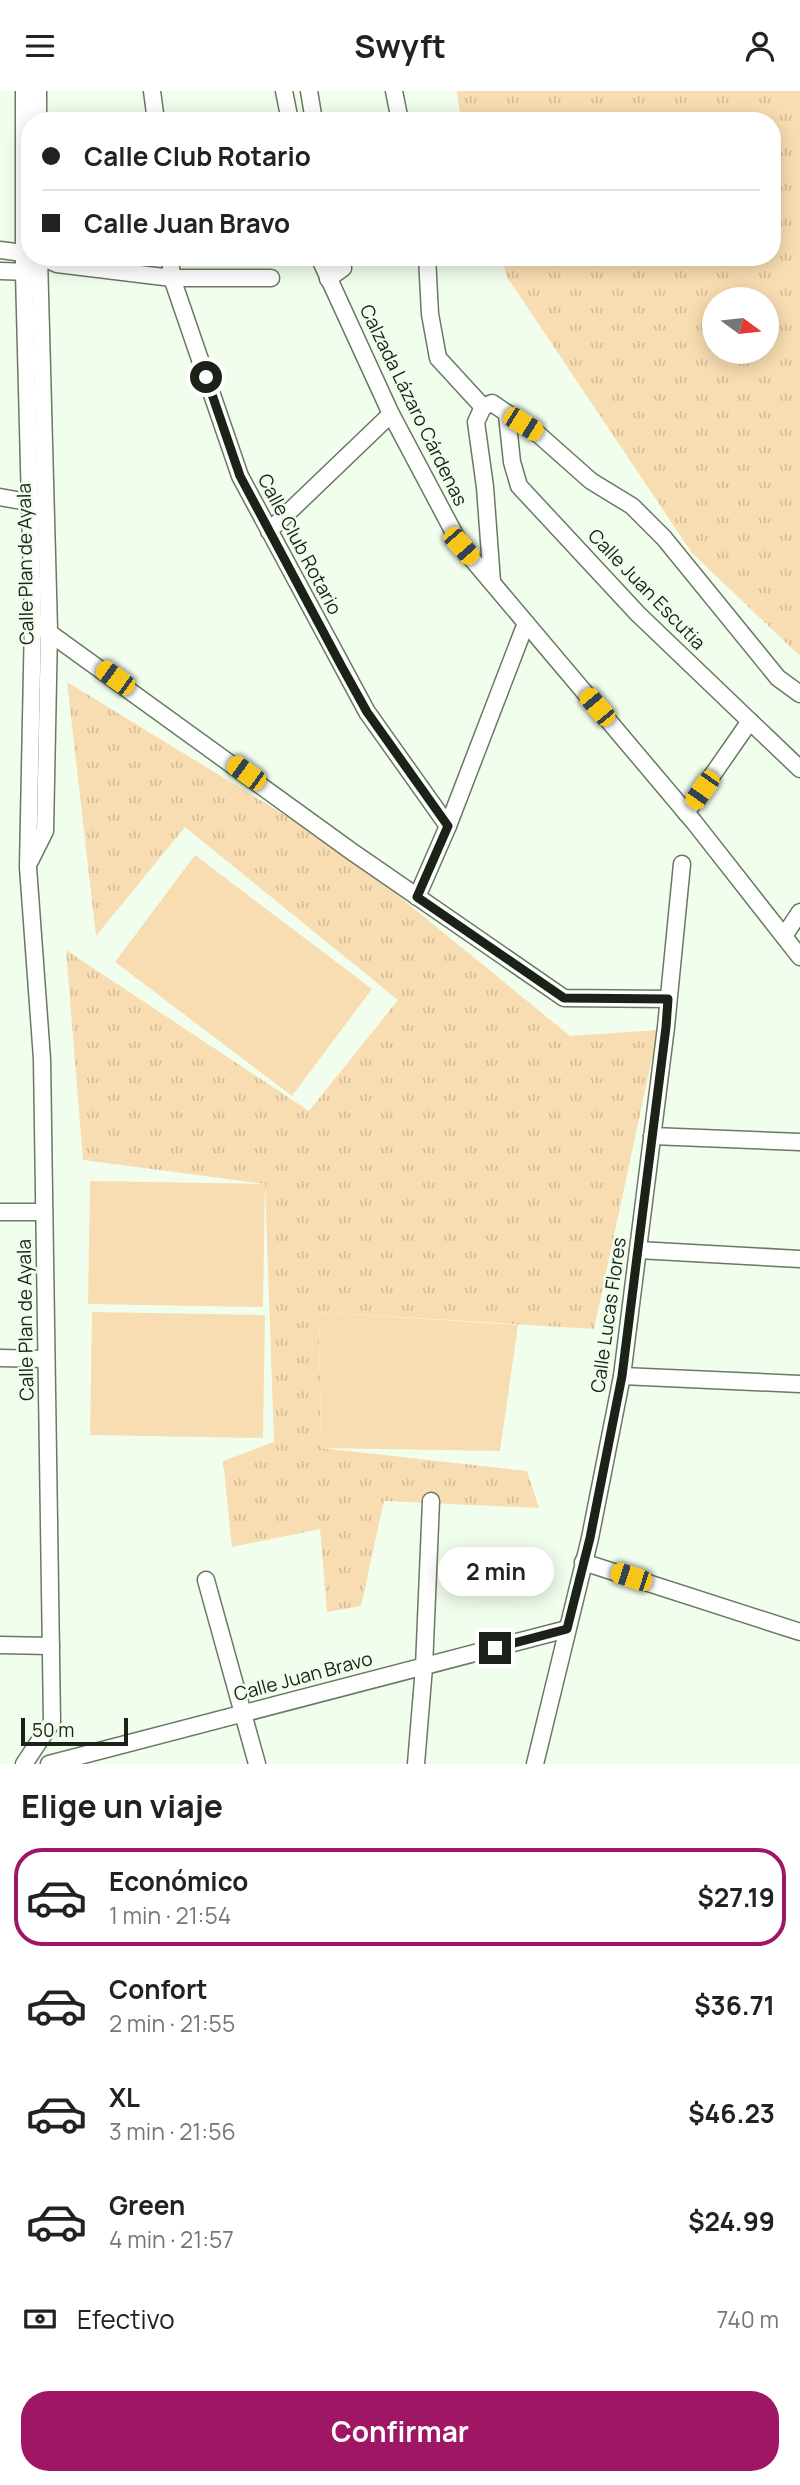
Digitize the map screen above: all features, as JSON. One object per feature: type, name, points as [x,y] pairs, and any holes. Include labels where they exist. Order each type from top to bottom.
[{"type":"street","name":"Calle Plan de Ayala","points":[[24,91],[25,112]]},
{"type":"street","points":[[38,91],[38,112]]},
{"type":"street","points":[[152,91],[155,112]]},
{"type":"street","points":[[284,91],[288,112]]},
{"type":"street","points":[[309,91],[312,112]]},
{"type":"street","points":[[394,91],[398,112]]},
{"type":"street","points":[[0,250],[21,257]]},
{"type":"street","points":[[0,271],[21,265]]},
{"type":"street","name":"Calle Plan de Ayala","points":[[24,1764],[52,1722],[41,1059],[27,867],[38,504],[33,266]]},
{"type":"street","points":[[73,266],[172,278],[271,278]]},
{"type":"street","name":"Calle Club Rotario","points":[[171,266],[172,278],[240,476],[367,712],[448,826]]},
{"type":"street","name":"Calzada Lázaro Cárdenas","points":[[323,266],[391,414],[461,546],[686,813],[800,957]]},
{"type":"street","points":[[328,279],[343,266]]},
{"type":"street","points":[[427,266],[430,314],[438,358],[483,407]]},
{"type":"street","points":[[492,582],[485,487],[476,422],[483,407],[492,403],[538,434],[591,481],[632,506],[664,538],[778,678],[800,694]]},
{"type":"street","points":[[269,531],[391,414]]},
{"type":"street","name":"Calle Juan Escutia","points":[[508,415],[512,462],[519,486],[639,614],[800,769]]},
{"type":"street","points":[[0,498],[38,504]]},
{"type":"street","name":"Calle Plan de Ayala","points":[[27,867],[45,831],[49,631],[38,504]]},
{"type":"street","points":[[33,621],[417,897],[564,998],[668,999]]},
{"type":"street","points":[[417,897],[448,826],[526,623]]},
{"type":"street","points":[[686,813],[750,722]]},
{"type":"street","name":"Calle Lucas Flores","points":[[535,1764],[590,1538],[622,1376],[666,1027],[682,864]]},
{"type":"street","points":[[784,936],[800,912]]},
{"type":"street","points":[[652,1136],[800,1142]]},
{"type":"street","points":[[0,1212],[44,1212]]},
{"type":"street","points":[[639,1245],[800,1249]]},
{"type":"street","points":[[639,1245],[800,1259]]},
{"type":"street","points":[[0,1358],[46,1359]]},
{"type":"street","points":[[622,1376],[800,1384]]},
{"type":"street","points":[[416,1764],[424,1667],[431,1501]]},
{"type":"street","points":[[583,1562],[800,1632]]},
{"type":"street","points":[[206,1580],[257,1764]]},
{"type":"street","name":"Calle Juan Bravo","points":[[49,1764],[99,1758],[243,1714],[567,1629]]},
{"type":"street","points":[[0,1645],[51,1646]]},
{"type":"green space","points":[[457,91],[800,91],[800,656],[692,553],[507,277],[504,266],[781,266],[781,112],[460,112]]},
{"type":"green space","points":[[67,682],[345,852],[570,1036],[658,1030],[594,1329],[319,1312],[321,1448],[527,1471],[539,1508],[384,1501],[361,1606],[327,1612],[320,1529],[232,1547],[223,1461],[274,1442],[265,1184],[83,1160],[66,950],[309,1111],[398,1000],[185,827],[96,936]]},
{"type":"green space","points":[[195,855],[372,989],[292,1096],[115,962]]},
{"type":"green space","points":[[90,1181],[265,1184],[263,1307],[88,1304]]},
{"type":"green space","points":[[92,1312],[265,1315],[263,1438],[90,1435]]},
{"type":"green space","points":[[319,1312],[518,1325],[500,1451],[321,1448]]},
{"type":"route","points":[[206,377],[240,476],[342,667],[367,712],[448,826],[417,897],[564,998],[668,999],[622,1376],[590,1538],[567,1629],[495,1648]]}]
